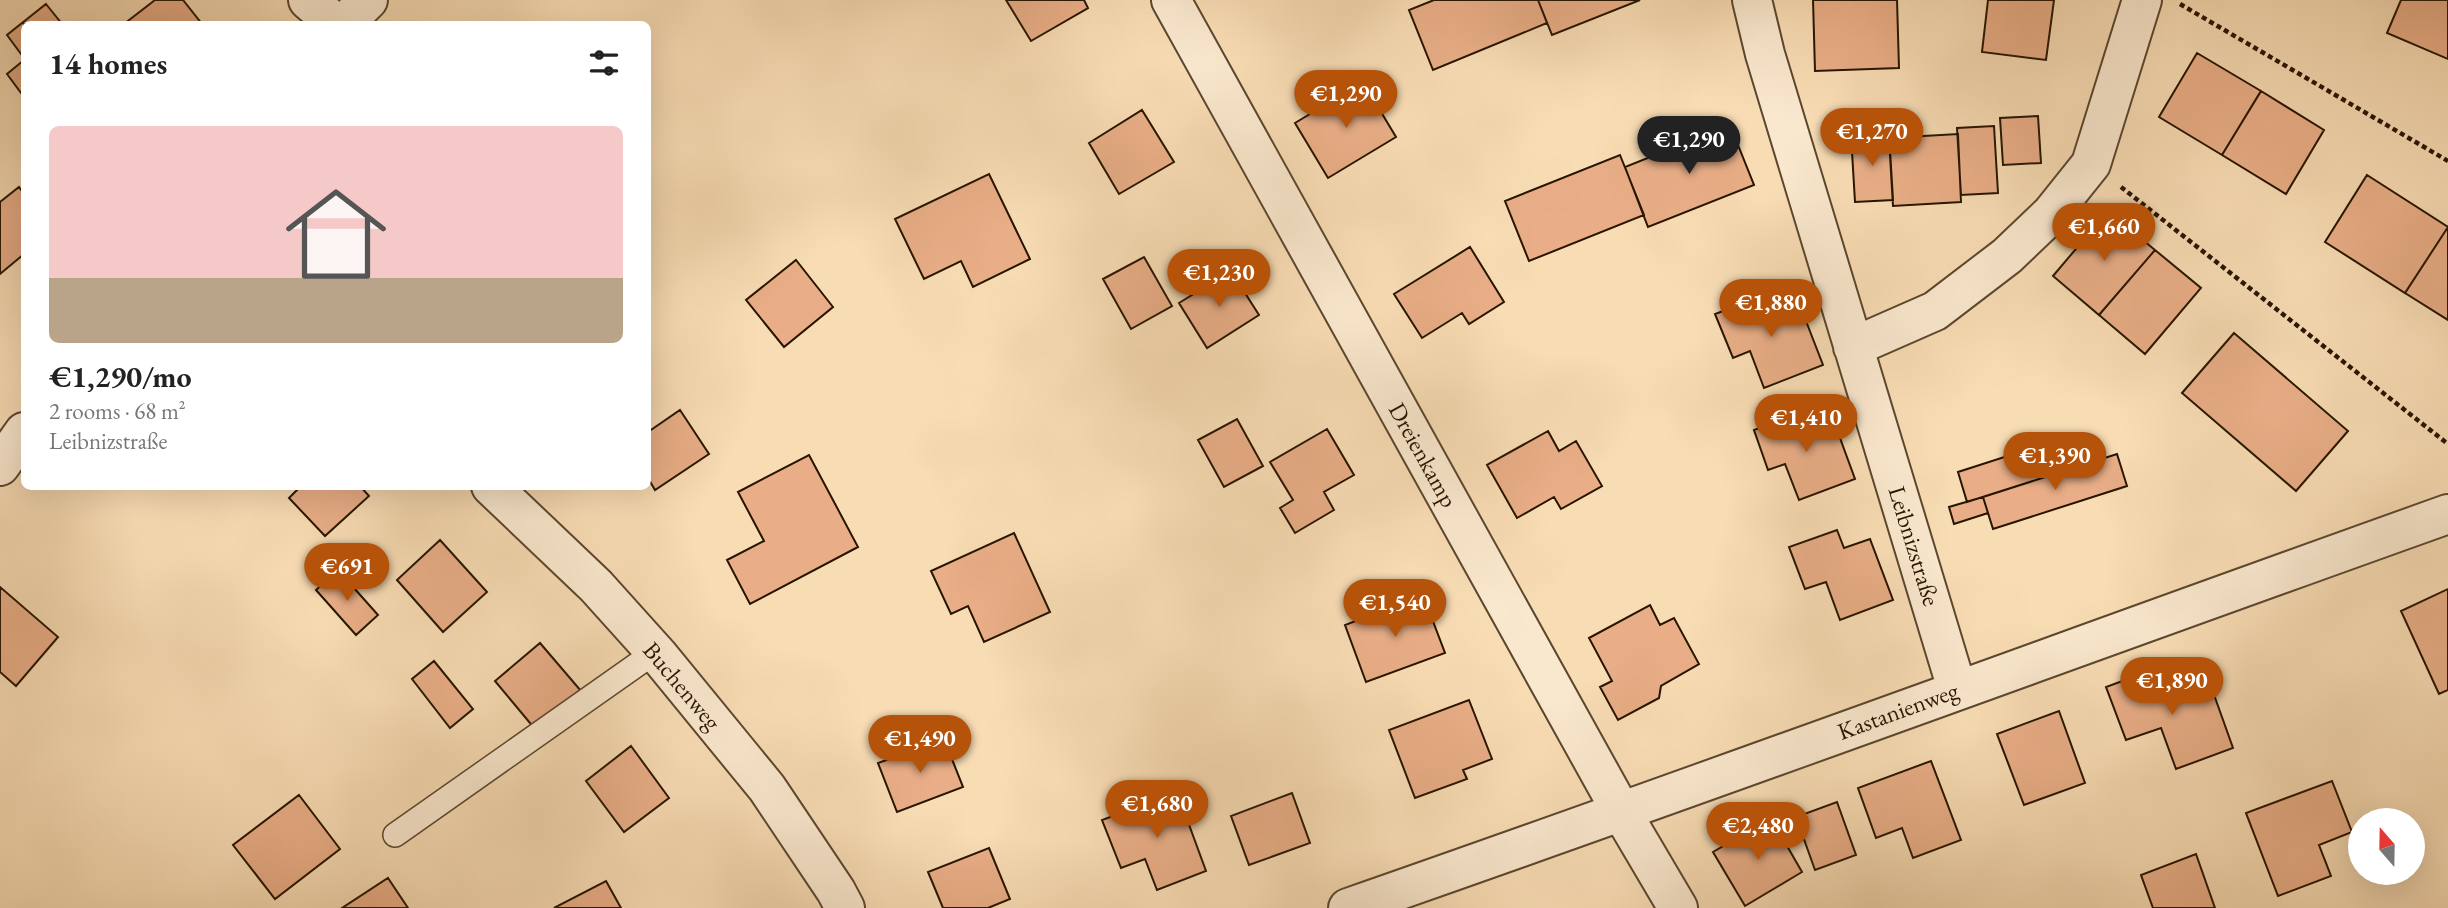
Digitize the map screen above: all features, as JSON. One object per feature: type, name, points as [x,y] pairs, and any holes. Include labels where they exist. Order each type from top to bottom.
[{"type":"street","points":[[308,0],[332,21]]},
{"type":"street","points":[[347,21],[368,0]]},
{"type":"street","name":"Dreienkamp","points":[[1171,0],[1622,813],[1678,908]]},
{"type":"street","name":"Leibnizstraße","points":[[1752,0],[1765,54],[1957,690]]},
{"type":"street","points":[[1853,347],[1935,311],[2007,256],[2052,214],[2091,164],[2142,0]]},
{"type":"street","points":[[0,466],[21,436]]},
{"type":"street","name":"Buchenweg","points":[[495,490],[596,586],[655,652],[767,788],[845,908]]},
{"type":"street","name":"Kastanienweg","points":[[1348,908],[1622,813],[2448,514]]},
{"type":"lane","points":[[396,835],[655,652]]},
{"type":"path","points":[[2173,0],[2448,161]]},
{"type":"path","points":[[2091,164],[2448,444]]},
{"type":"building","points":[[155,0],[183,0],[200,21],[128,21]]},
{"type":"building","points":[[1006,0],[1084,0],[1088,8],[1031,41]]},
{"type":"building","points":[[1434,0],[1538,0],[1547,23],[1433,70],[1409,10]]},
{"type":"building","points":[[1538,0],[1640,0],[1552,35]]},
{"type":"building","points":[[1813,0],[1897,0],[1899,68],[1815,71]]},
{"type":"building","points":[[1988,0],[2054,0],[2046,60],[1982,52]]},
{"type":"building","points":[[2401,0],[2448,0],[2448,59],[2387,33]]},
{"type":"building","points":[[46,4],[60,21],[25,21]]},
{"type":"building","points":[[21,24],[21,54],[7,35]]},
{"type":"building","points":[[2197,53],[2261,91],[2222,155],[2159,117]]},
{"type":"building","points":[[21,62],[21,93],[7,74]]},
{"type":"building","points":[[1363,82],[1396,137],[1328,178],[1295,123]]},
{"type":"building","points":[[2261,91],[2324,130],[2286,194],[2222,155]]},
{"type":"building","points":[[1142,110],[1174,162],[1119,194],[1089,143]]},
{"type":"building","points":[[2038,116],[2041,163],[2003,165],[2000,118]]},
{"type":"building","points":[[1730,125],[1754,185],[1648,227],[1625,167]]},
{"type":"building","points":[[1994,126],[1998,193],[1961,195],[1957,128]]},
{"type":"building","points":[[1889,133],[1893,200],[1855,202],[1851,135]]},
{"type":"building","points":[[1958,134],[1961,202],[1893,206],[1889,138]]},
{"type":"building","points":[[1620,155],[1644,215],[1529,261],[1505,201]]},
{"type":"building","points":[[989,174],[1030,259],[973,287],[961,261],[924,279],[895,219]]},
{"type":"building","points":[[2367,175],[2448,227],[2405,293],[2325,242]]},
{"type":"building","points":[[19,187],[21,190],[21,256],[0,274],[0,202]]},
{"type":"building","points":[[2108,211],[2155,250],[2099,315],[2053,276]]},
{"type":"building","points":[[2448,227],[2448,320],[2405,293]]},
{"type":"building","points":[[1470,247],[1504,302],[1469,324],[1462,313],[1422,338],[1394,294]]},
{"type":"building","points":[[2155,250],[2201,288],[2145,354],[2099,315]]},
{"type":"building","points":[[1144,257],[1172,306],[1131,329],[1103,279]]},
{"type":"building","points":[[796,260],[833,307],[784,347],[746,300]]},
{"type":"building","points":[[1231,271],[1259,315],[1207,348],[1179,303]]},
{"type":"building","points":[[1765,295],[1772,314],[1799,303],[1823,365],[1764,388],[1750,351],[1733,358],[1715,314]]},
{"type":"building","points":[[2234,333],[2348,431],[2296,491],[2182,393]]},
{"type":"building","points":[[680,410],[709,454],[655,490],[651,483],[651,430]]},
{"type":"building","points":[[1803,411],[1809,427],[1833,419],[1855,479],[1799,500],[1785,464],[1768,470],[1754,430]]},
{"type":"building","points":[[1237,419],[1263,466],[1224,487],[1198,440]]},
{"type":"building","points":[[1327,429],[1354,475],[1324,492],[1334,510],[1295,533],[1280,508],[1293,500],[1270,462]]},
{"type":"building","points":[[1548,431],[1559,451],[1576,441],[1602,486],[1561,509],[1554,497],[1517,518],[1487,465]]},
{"type":"building","points":[[2070,436],[2080,466],[1967,502],[1958,472]]},
{"type":"building","points":[[2117,454],[2127,486],[1993,529],[1983,497]]},
{"type":"building","points":[[809,455],[858,547],[750,604],[727,560],[764,541],[738,492]]},
{"type":"building","points":[[297,490],[364,490],[369,496],[325,536],[289,498]]},
{"type":"building","points":[[1983,497],[1988,513],[1954,524],[1949,507]]},
{"type":"building","points":[[1837,530],[1844,548],[1870,539],[1893,600],[1840,620],[1826,582],[1805,589],[1789,547]]},
{"type":"building","points":[[1014,533],[1050,612],[984,642],[968,606],[951,614],[931,571]]},
{"type":"building","points":[[440,540],[487,592],[443,632],[397,580]]},
{"type":"building","points":[[338,570],[378,615],[356,635],[316,590]]},
{"type":"building","points":[[0,587],[58,637],[16,686],[0,672]]},
{"type":"building","points":[[2448,589],[2448,690],[2439,694],[2401,611]]},
{"type":"building","points":[[1423,595],[1445,653],[1366,682],[1345,625]]},
{"type":"building","points":[[1650,605],[1660,625],[1674,618],[1699,664],[1661,686],[1659,698],[1618,720],[1600,687],[1612,681],[1589,638]]},
{"type":"building","points":[[540,643],[581,691],[535,729],[495,681]]},
{"type":"building","points":[[434,661],[473,709],[450,728],[412,679]]},
{"type":"building","points":[[2149,671],[2159,696],[2208,678],[2233,748],[2176,769],[2161,728],[2126,740],[2106,687]]},
{"type":"building","points":[[1469,700],[1492,759],[1463,770],[1467,779],[1415,798],[1389,730]]},
{"type":"building","points":[[2059,711],[2085,783],[2024,805],[1997,734]]},
{"type":"building","points":[[944,739],[963,787],[897,812],[878,763]]},
{"type":"building","points":[[631,746],[669,798],[624,832],[586,781]]},
{"type":"building","points":[[1931,761],[1961,840],[1913,858],[1902,828],[1876,838],[1858,788]]},
{"type":"building","points":[[2332,781],[2348,822],[2348,834],[2319,845],[2331,876],[2278,896],[2246,813]]},
{"type":"building","points":[[1177,792],[1206,871],[1157,890],[1145,859],[1121,868],[1102,820]]},
{"type":"building","points":[[1292,793],[1310,843],[1249,865],[1231,816]]},
{"type":"building","points":[[299,795],[340,849],[275,899],[233,845]]},
{"type":"building","points":[[1837,802],[1856,855],[1815,870],[1796,817]]},
{"type":"building","points":[[1771,818],[1802,872],[1745,906],[1713,852]]},
{"type":"building","points":[[989,848],[1010,899],[988,908],[943,908],[928,872]]},
{"type":"building","points":[[2196,854],[2215,908],[2153,908],[2141,875]]},
{"type":"building","points":[[388,878],[408,908],[342,908]]},
{"type":"building","points":[[606,881],[621,908],[554,908]]}]
